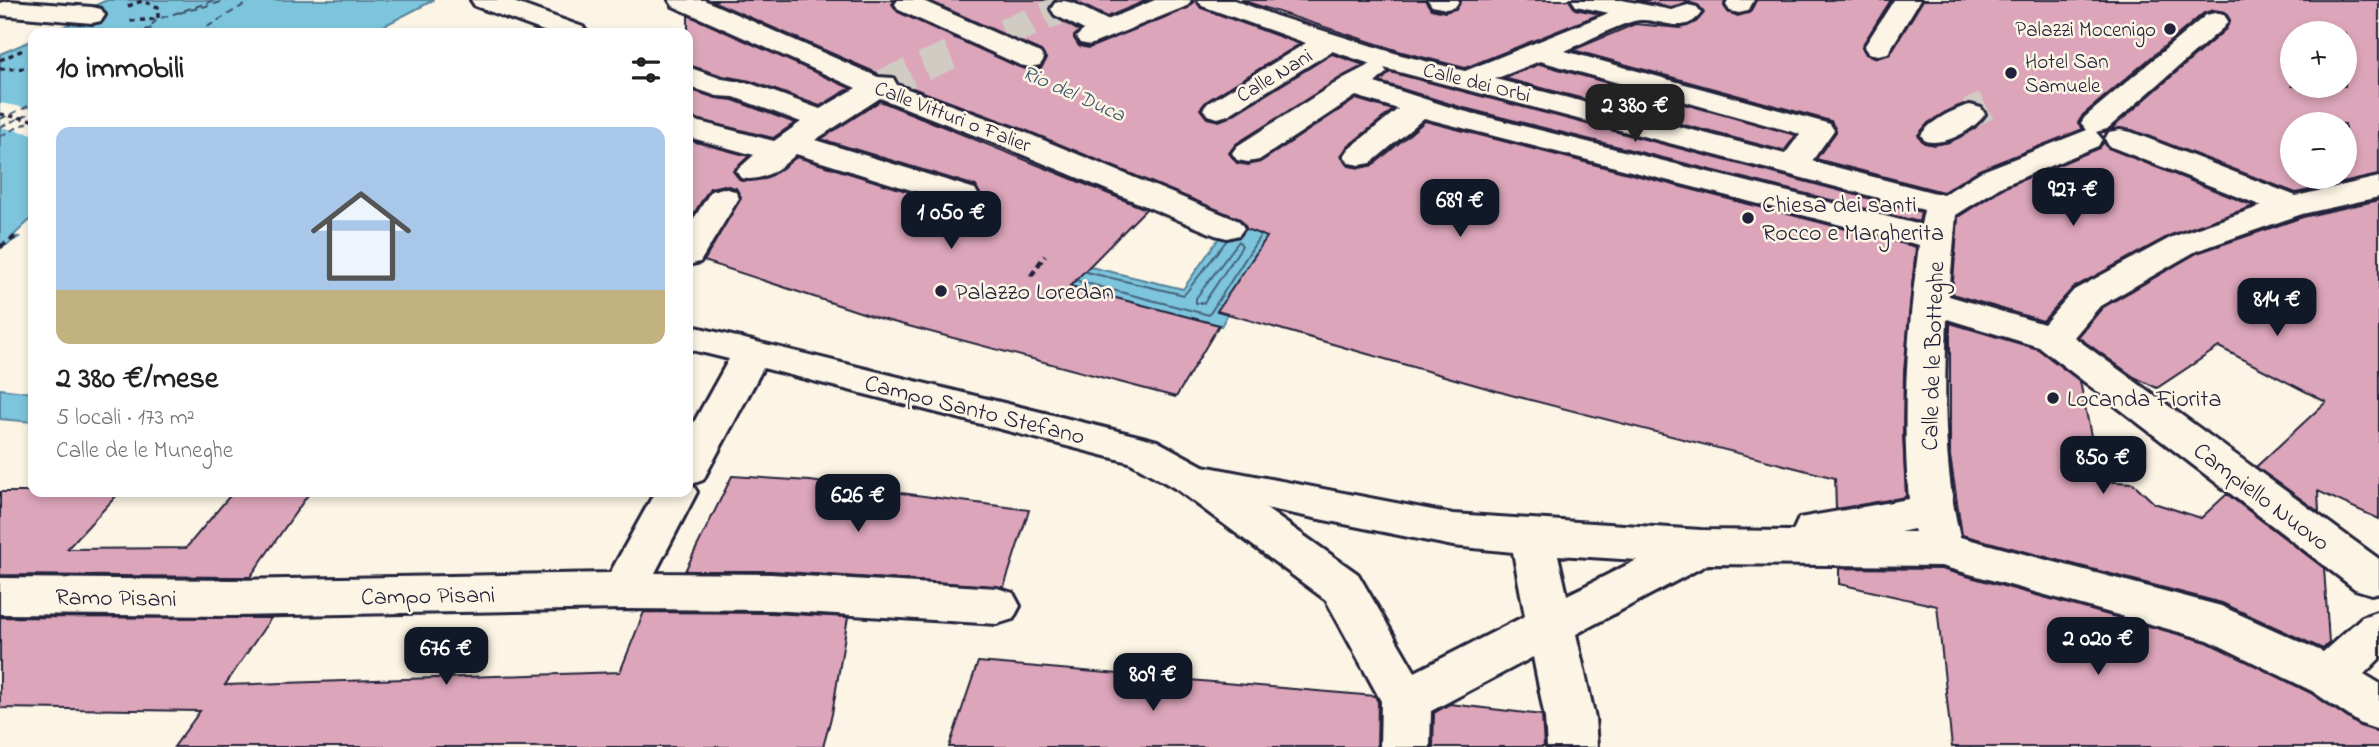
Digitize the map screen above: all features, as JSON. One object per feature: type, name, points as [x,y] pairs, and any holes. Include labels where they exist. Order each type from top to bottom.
[{"type":"street","points":[[484,0],[560,28]]},
{"type":"street","name":"Calle Vitturi o Falier","points":[[682,0],[880,86],[1227,228]]},
{"type":"street","points":[[1073,4],[1097,31],[1178,0]]},
{"type":"street","name":"Calle dei Orbi","points":[[1211,0],[1259,26],[1329,41],[1391,61],[1793,165],[1938,227]]},
{"type":"street","points":[[1585,0],[1674,19],[1688,13]]},
{"type":"street","points":[[1878,47],[1907,0]]},
{"type":"street","points":[[908,4],[1030,59]]},
{"type":"street","points":[[9,8],[92,15]]},
{"type":"street","points":[[1469,80],[1635,12]]},
{"type":"street","points":[[1352,85],[1459,119],[1876,223],[1938,227],[1991,178],[2101,134],[2215,21]]},
{"type":"street","name":"Calle Nani","points":[[1218,108],[1329,41]]},
{"type":"street","points":[[1538,52],[1819,130],[1793,165]]},
{"type":"street","points":[[1248,153],[1391,61]]},
{"type":"street","points":[[693,78],[717,87],[739,89],[822,120]]},
{"type":"street","points":[[752,171],[822,120],[880,86]]},
{"type":"street","points":[[1360,156],[1420,106]]},
{"type":"street","points":[[1936,135],[1970,114]]},
{"type":"street","points":[[693,129],[786,147],[963,196],[934,223]]},
{"type":"street","points":[[2101,134],[2293,206]]},
{"type":"street","points":[[2052,339],[2087,298],[2172,251],[2293,206],[2379,187]]},
{"type":"street","points":[[693,247],[723,198]]},
{"type":"street","name":"Calle de le Botteghe","points":[[1936,530],[1925,393],[1929,302],[1938,227]]},
{"type":"street","name":"Campiello Nuovo","points":[[1929,302],[2052,339],[2371,577]]},
{"type":"street","name":"Campo Santo Stefano","points":[[693,338],[1142,451],[1193,479],[1342,587],[1406,723],[1551,626],[1701,547]]},
{"type":"street","points":[[693,460],[752,353]]},
{"type":"street","name":"Campo Santo Stefano","points":[[1193,479],[1453,530],[1532,537],[1701,547],[1936,530],[2221,625],[2329,677],[2379,709]]},
{"type":"street","points":[[623,591],[673,497]]},
{"type":"street","points":[[1532,537],[1571,732]]},
{"type":"street","name":"Campo Pisani","points":[[233,598],[623,591],[771,592],[997,606]]},
{"type":"street","name":"Ramo Pisani","points":[[0,596],[233,598]]},
{"type":"street","points":[[0,622],[210,622],[233,598]]},
{"type":"street","points":[[2329,677],[2379,630]]},
{"type":"path","points":[[0,60],[27,48]]},
{"type":"path","points":[[0,69],[28,68]]},
{"type":"path","points":[[0,114],[28,119]]},
{"type":"path","points":[[2,246],[15,237]]},
{"type":"path","points":[[1031,276],[1045,255]]},
{"type":"water","points":[[107,0],[434,0],[380,28],[61,28],[91,15],[89,8]]},
{"type":"water","name":"Rio del Duca","points":[[853,0],[888,0],[1043,71],[1148,115],[1309,170],[1221,326],[762,206],[711,187],[693,184],[693,172],[745,180],[830,205],[1183,289],[1224,231],[1234,224],[1271,179]]},
{"type":"water","points":[[28,42],[28,222],[13,236],[19,237],[0,249],[0,54]]},
{"type":"water","points":[[0,389],[28,392],[28,422],[0,419]]},
{"type":"pier","points":[[0,103],[28,108],[28,133],[0,127]]},
{"type":"building","points":[[710,0],[895,0],[892,4],[898,12],[1029,70],[1041,68],[1046,60],[1041,51],[927,0],[1056,0],[1049,8],[1053,16],[1079,31],[1074,38],[1079,46],[1089,48],[1188,8],[1195,0],[1201,8],[1300,44],[1207,101],[1200,109],[1207,118],[1219,121],[1229,117],[1332,54],[1364,65],[1236,144],[1229,153],[1237,163],[1248,165],[1260,162],[1356,99],[1393,110],[1347,147],[1341,156],[1349,166],[1360,168],[1373,165],[1425,121],[1916,247],[1904,371],[1906,497],[1836,509],[1835,478],[1511,395],[1217,311],[1267,237],[1246,229],[1240,219],[1025,130],[899,83],[893,75],[879,74]]},
{"type":"building","points":[[1072,0],[1148,0],[1107,17]]},
{"type":"building","points":[[1241,0],[1425,0],[1431,9],[1445,12],[1457,8],[1461,0],[1569,0],[1575,9],[1600,14],[1465,68],[1402,52]]},
{"type":"building","points":[[1635,0],[1725,0],[1724,6],[1728,12],[1738,16],[1750,12],[1756,0],[1891,0],[1862,46],[1866,54],[1877,58],[1890,54],[1923,0],[2379,0],[2379,175],[2357,180],[2357,112],[2280,112],[2280,187],[2132,130],[2111,129],[2226,29],[2230,20],[2225,12],[2214,10],[2204,13],[2083,115],[2078,123],[2083,129],[1979,170],[1943,192],[1816,159],[1836,132],[1831,121],[1573,50],[1635,24],[1681,28],[1696,22],[1704,13],[1699,6],[1689,2],[1671,7]],"holes":[[[1969,102],[1982,105],[1988,114],[1975,128],[1950,142],[1933,145],[1923,142],[1918,135],[1928,123]]]},
{"type":"building","points":[[688,15],[850,88],[820,106],[750,81],[693,67],[693,28],[688,28]]},
{"type":"building","points":[[1540,64],[1796,135],[1784,151],[1503,78]]},
{"type":"building","points":[[1390,72],[1921,212],[1919,222],[1460,107],[1380,82]]},
{"type":"building","points":[[693,91],[733,100],[795,123],[773,138],[693,118]]},
{"type":"building","points":[[880,101],[1146,209],[1070,286],[1219,325],[1176,397],[878,318],[704,261],[741,197],[736,188],[724,185],[710,188],[693,215],[693,141],[749,156],[733,171],[741,181],[765,179],[797,157],[935,200],[914,223],[922,233],[941,232],[964,219],[981,198],[976,186],[821,139]]},
{"type":"building","points":[[2104,142],[2108,148],[2254,206],[2171,235],[2073,288],[2043,321],[1952,294],[1958,217],[2003,188],[2099,148]]},
{"type":"building","points":[[2286,189],[2314,189],[2296,193]]},
{"type":"building","points":[[2379,200],[2379,519],[2318,491],[2319,512],[2256,467],[2326,402],[2219,347],[2157,388],[2134,377],[2078,337],[2102,308],[2197,253],[2303,217]]},
{"type":"building","points":[[1950,323],[2038,349],[2080,381],[2100,481],[2133,483],[2154,503],[2201,518],[2227,494],[2324,568],[2329,643],[2323,649],[2222,603],[1962,535],[1950,456]]},
{"type":"building","points":[[732,476],[810,481],[1029,510],[1004,587],[771,571],[685,571]]},
{"type":"building","points":[[0,492],[28,492],[28,497],[115,497],[67,549],[186,548],[229,497],[306,497],[250,577],[0,575]]},
{"type":"building","points":[[1839,568],[1941,569],[2207,642],[2311,693],[2360,726],[2379,732],[2379,747],[1952,747],[1937,606],[1839,584]]},
{"type":"building","points":[[644,612],[771,613],[848,617],[832,714],[823,747],[174,747],[200,711],[0,708],[0,617],[271,618],[225,685],[620,672]]},
{"type":"building","points":[[978,662],[1375,696],[1378,702],[1377,747],[949,747]]},
{"type":"building","points":[[1450,704],[1542,715],[1544,747],[1433,747],[1434,713]]},
{"type":"ferry route","points":[[148,28],[158,19],[216,0]]},
{"type":"ferry route","points":[[179,13],[229,0]]},
{"type":"ferry route","points":[[205,28],[252,0]]},
{"type":"ferry route","points":[[0,119],[28,106]]},
{"type":"ferry route","points":[[0,127],[28,114]]},
{"type":"ferry route","points":[[0,136],[28,122]]},
{"type":"tunnel","points":[[1004,33],[1058,11]]},
{"type":"tunnel","points":[[883,84],[950,55]]},
{"type":"tunnel","points":[[1970,114],[1986,105]]},
{"type":"place","name":"Palazzi Mocenigo","points":[[2170,29]]},
{"type":"place","name":"Hotel San Samuele","points":[[2011,73]]},
{"type":"place","name":"Chiesa dei santi Rocco e Margherita","points":[[1748,218]]},
{"type":"place","name":"Palazzo Loredan","points":[[941,291]]},
{"type":"place","name":"Locanda Fiorita","points":[[2053,398]]}]
